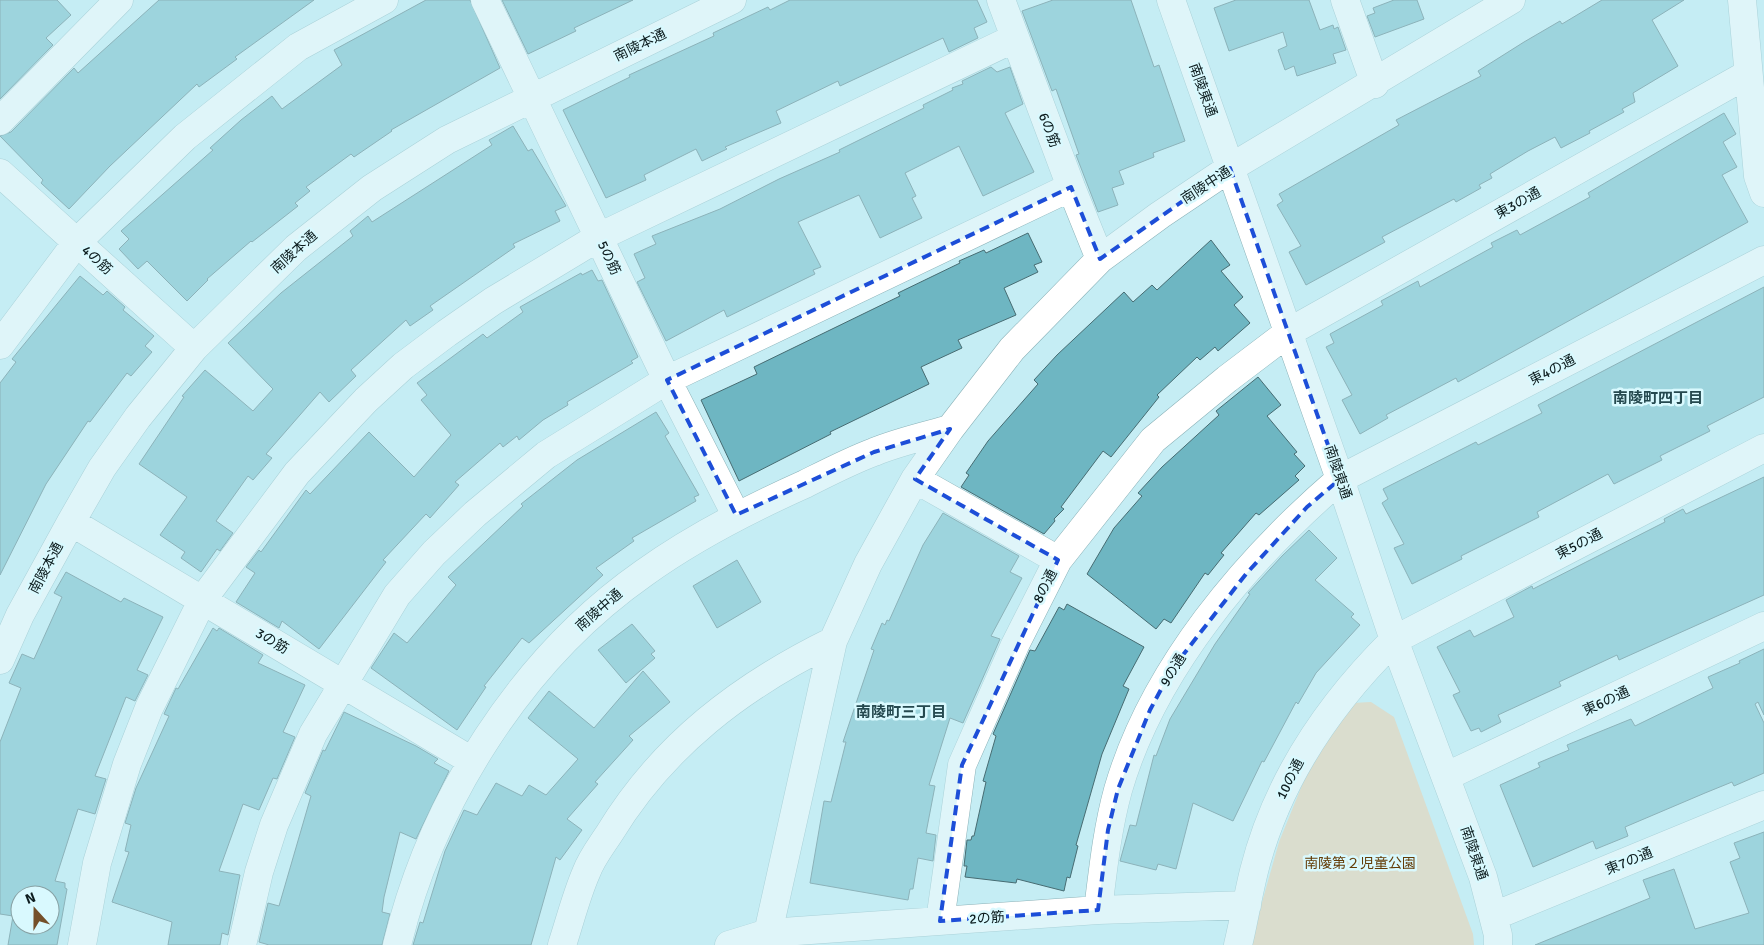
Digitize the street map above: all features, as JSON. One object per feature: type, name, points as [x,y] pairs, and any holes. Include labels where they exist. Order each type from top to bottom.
[{"type":"street","points":[[0,121],[119,0]]},
{"type":"street","points":[[0,345],[77,242],[185,137],[298,46],[384,0]]},
{"type":"street","name":"5の筋","points":[[485,0],[667,380],[736,516]]},
{"type":"street","name":"南陵本通","points":[[0,660],[20,615],[71,522],[102,468],[138,417],[194,348],[296,248],[372,188],[447,140],[732,0]]},
{"type":"street","name":"6の筋","points":[[1001,0],[1100,259]]},
{"type":"street","name":"南陵東通","points":[[1171,0],[1289,332],[1394,640],[1447,776],[1483,877],[1494,916],[1498,945]]},
{"type":"street","points":[[1344,0],[1374,84]]},
{"type":"street","points":[[1742,0],[1758,176],[1764,193]]},
{"type":"street","name":"南陵中通","points":[[768,939],[833,641],[868,564],[915,478],[1012,349],[1100,259],[1160,215],[1230,168],[1374,84],[1507,1]]},
{"type":"street","points":[[82,945],[97,863],[127,764],[149,708],[203,599],[297,473],[366,400],[403,366],[447,332],[492,301],[599,237],[1015,38]]},
{"type":"street","name":"東3の通","points":[[1289,332],[1748,74]]},
{"type":"street","name":"4の筋","points":[[0,173],[194,348]]},
{"type":"street","points":[[242,945],[259,872],[292,779],[313,734],[397,595],[434,553],[475,514],[546,455],[667,380],[1071,187]]},
{"type":"street","name":"東4の通","points":[[1340,479],[1764,260]]},
{"type":"street","name":"8の通","points":[[940,921],[962,765],[1015,645],[1058,560],[1153,440],[1227,379],[1289,332]]},
{"type":"street","name":"南陵中通","points":[[397,945],[421,864],[440,821],[472,761],[522,691],[554,652],[582,624],[644,572],[736,516],[874,452],[950,429]]},
{"type":"street","name":"東5の通","points":[[1394,640],[1764,448]]},
{"type":"street","points":[[915,478],[1058,560]]},
{"type":"street","name":"9の通","points":[[1098,910],[1108,830],[1118,789],[1150,710],[1172,669],[1199,630],[1246,574],[1307,507],[1340,479]]},
{"type":"street","name":"3の筋","points":[[71,522],[472,761]]},
{"type":"street","name":"東6の通","points":[[1447,776],[1764,626]]},
{"type":"street","name":"10の通","points":[[1238,945],[1265,837],[1277,803],[1292,771],[1313,735],[1337,701],[1364,669],[1394,640]]},
{"type":"street","points":[[562,945],[586,871],[625,807],[669,753],[723,706],[788,664],[833,641]]},
{"type":"street","name":"東7の通","points":[[1494,916],[1764,805]]},
{"type":"street","name":"2の筋","points":[[729,945],[768,939],[940,921],[1098,910],[1247,905]]},
{"type":"highlighted area","points":[[1230,168],[1340,479],[1307,507],[1246,574],[1172,669],[1150,710],[1118,789],[1108,830],[1098,910],[940,921],[962,765],[1058,560],[915,479],[950,429],[874,452],[736,515],[667,380],[1071,187],[1100,259]]},
{"type":"green space","name":"南陵第２児童公園","points":[[1371,702],[1394,717],[1473,934],[1474,945],[1250,945],[1279,842],[1311,763],[1352,703]]},
{"type":"building","points":[[0,0],[57,0],[71,15],[46,38],[53,45],[0,99]]},
{"type":"building","points":[[159,0],[314,0],[235,57],[237,59],[199,87],[197,84],[110,166],[69,209],[41,183],[43,180],[0,136],[11,132],[74,68],[78,73]]},
{"type":"building","points":[[426,0],[470,0],[500,68],[391,130],[354,157],[351,154],[306,187],[310,191],[295,203],[298,206],[251,241],[207,279],[187,301],[147,261],[138,269],[119,249],[129,239],[121,231],[213,150],[210,148],[241,120],[272,96],[282,109],[342,65],[334,50]]},
{"type":"building","points":[[502,0],[633,0],[574,28],[576,31],[528,54]]},
{"type":"building","points":[[790,0],[977,0],[987,22],[974,28],[978,38],[949,52],[943,38],[840,86],[838,81],[776,111],[781,123],[725,147],[727,149],[702,161],[696,149],[644,175],[646,180],[606,198],[563,110],[630,77],[629,75],[714,36],[713,33],[768,7],[770,10]]},
{"type":"building","points":[[1053,0],[1131,0],[1154,67],[1159,65],[1185,141],[1153,153],[1154,157],[1119,171],[1124,184],[1112,188],[1118,205],[1098,212],[1076,155],[1079,154],[1056,89],[1052,91],[1022,11]]},
{"type":"building","points":[[1236,0],[1309,0],[1320,30],[1333,25],[1334,29],[1338,27],[1346,50],[1333,54],[1336,63],[1297,76],[1294,66],[1285,70],[1278,50],[1287,46],[1283,32],[1229,51],[1214,8]]},
{"type":"building","points":[[1394,0],[1417,0],[1424,19],[1375,37],[1367,16],[1375,13],[1373,8]]},
{"type":"building","points":[[1602,0],[1684,0],[1652,20],[1678,66],[1633,93],[1635,102],[1622,109],[1624,112],[1589,131],[1590,133],[1561,148],[1555,137],[1528,151],[1490,174],[1492,178],[1479,185],[1481,188],[1456,202],[1454,199],[1382,237],[1385,242],[1306,285],[1289,252],[1301,246],[1277,205],[1283,201],[1279,194],[1399,125],[1396,120],[1481,76],[1478,71],[1524,42],[1560,21],[1562,24]]},
{"type":"building","points":[[991,67],[997,72],[1010,67],[1023,104],[1005,113],[1034,172],[983,196],[959,146],[905,173],[916,196],[912,198],[922,218],[880,238],[859,195],[798,222],[821,267],[813,270],[815,274],[727,317],[724,310],[666,341],[637,282],[645,278],[634,254],[656,244],[652,236],[720,209],[779,179],[840,152],[839,150],[924,108],[923,105],[953,90],[952,88],[963,84],[962,81]]},
{"type":"building","points":[[1724,113],[1736,134],[1723,142],[1737,167],[1722,175],[1748,222],[1458,382],[1456,378],[1386,415],[1388,418],[1360,434],[1342,400],[1352,395],[1326,347],[1334,343],[1330,334],[1383,305],[1381,301],[1418,281],[1420,287],[1493,247],[1491,243],[1517,230],[1520,235],[1590,197],[1588,193]]},
{"type":"building","points":[[513,126],[528,151],[532,149],[566,206],[555,211],[560,221],[513,244],[515,247],[430,306],[433,310],[410,326],[406,320],[351,370],[356,376],[329,402],[320,392],[266,454],[272,458],[253,480],[248,476],[216,521],[233,533],[220,551],[217,549],[201,572],[181,558],[185,552],[160,535],[187,497],[139,464],[184,397],[182,396],[205,370],[253,411],[273,389],[228,343],[281,293],[353,236],[350,231],[368,216],[372,222],[492,145],[489,140]]},
{"type":"building","points":[[1028,233],[1042,262],[1034,265],[1038,272],[1004,288],[1016,315],[958,340],[962,348],[921,367],[929,384],[830,432],[831,434],[739,481],[701,400],[757,374],[754,367],[900,296],[898,293],[960,263],[959,261],[984,250],[986,253]]},
{"type":"building","points":[[1211,240],[1230,265],[1221,271],[1243,297],[1234,305],[1250,323],[1218,351],[1215,347],[1200,360],[1197,357],[1157,395],[1159,397],[1111,457],[1103,451],[1061,507],[1064,509],[1054,519],[1055,521],[1044,534],[961,487],[969,475],[966,473],[988,441],[1038,384],[1034,380],[1057,355],[1124,292],[1133,302],[1152,285],[1157,290]]},
{"type":"building","points":[[592,270],[598,281],[602,280],[638,357],[631,361],[633,363],[567,402],[568,405],[543,420],[519,440],[517,436],[503,447],[500,443],[455,482],[459,485],[430,518],[426,514],[383,560],[386,562],[319,649],[282,621],[279,628],[236,602],[255,573],[246,567],[259,550],[261,552],[306,490],[310,494],[369,432],[414,477],[451,435],[421,400],[427,395],[417,383],[483,334],[487,338],[523,312],[520,307],[581,273],[582,275]]},
{"type":"building","points":[[80,276],[103,295],[107,291],[125,307],[123,310],[154,336],[145,346],[152,352],[131,376],[127,373],[90,422],[88,421],[46,484],[0,575],[0,383],[16,362],[12,359]]},
{"type":"building","points":[[1764,287],[1764,397],[1707,426],[1710,431],[1660,456],[1662,460],[1614,484],[1608,474],[1537,512],[1539,517],[1461,556],[1462,559],[1412,584],[1394,548],[1404,544],[1382,503],[1388,499],[1383,489],[1476,442],[1478,445],[1542,413],[1538,405]]},
{"type":"building","points":[[1258,377],[1281,405],[1267,416],[1297,452],[1294,454],[1305,466],[1295,476],[1299,480],[1259,515],[1256,513],[1221,553],[1224,555],[1208,575],[1205,573],[1171,623],[1164,619],[1156,629],[1087,574],[1114,528],[1142,496],[1138,493],[1162,467],[1219,415],[1216,411]]},
{"type":"building","points":[[656,412],[669,433],[665,436],[699,495],[694,497],[696,501],[632,538],[634,541],[596,568],[603,575],[529,643],[522,638],[484,686],[486,687],[457,730],[371,668],[394,633],[407,643],[456,585],[448,577],[523,506],[521,504],[577,460]]},
{"type":"building","points":[[1764,477],[1764,595],[1619,660],[1617,655],[1559,682],[1561,686],[1498,715],[1501,722],[1481,732],[1479,728],[1471,731],[1453,695],[1460,692],[1437,647],[1470,630],[1474,637],[1514,617],[1506,600],[1532,586],[1533,589],[1665,522],[1664,519],[1683,509],[1686,514]]},
{"type":"building","points":[[943,513],[1019,556],[1010,572],[1022,578],[991,636],[1000,639],[963,723],[950,718],[929,785],[935,786],[926,833],[936,835],[933,861],[918,858],[913,889],[910,889],[908,900],[810,883],[824,801],[831,802],[846,742],[843,742],[874,650],[871,649],[882,623],[885,625],[887,620],[889,621],[923,545]]},
{"type":"building","points":[[1309,530],[1337,558],[1315,580],[1354,614],[1351,617],[1360,625],[1316,673],[1298,704],[1296,702],[1264,762],[1262,761],[1233,821],[1193,803],[1176,869],[1158,864],[1156,870],[1120,861],[1130,825],[1136,826],[1154,755],[1156,756],[1170,719],[1215,644],[1250,594],[1248,593]]},
{"type":"building","points":[[737,560],[761,602],[717,628],[693,586]]},
{"type":"building","points":[[66,572],[121,602],[124,598],[163,617],[137,670],[148,675],[135,701],[126,697],[95,776],[106,779],[95,814],[78,809],[55,881],[65,883],[65,888],[67,889],[60,928],[60,885],[10,885],[10,916],[0,914],[0,742],[21,688],[9,683],[22,654],[34,659],[62,597],[54,593]]},
{"type":"building","points":[[1067,604],[1144,647],[1123,686],[1129,689],[1102,754],[1076,845],[1078,846],[1070,878],[1067,877],[1064,891],[1017,879],[1016,883],[965,877],[967,866],[964,866],[967,840],[971,840],[972,836],[974,836],[986,782],[983,781],[996,736],[993,734],[1030,650],[1035,651],[1059,607],[1064,610]]},
{"type":"building","points":[[632,624],[655,651],[651,654],[655,658],[626,683],[598,650]]},
{"type":"building","points":[[213,628],[217,631],[219,628],[263,655],[258,663],[305,685],[283,732],[295,737],[277,779],[273,778],[259,810],[243,804],[219,871],[240,875],[228,935],[222,933],[220,945],[168,945],[172,922],[112,902],[129,852],[125,851],[131,825],[125,823],[136,788],[169,716],[164,714],[176,688],[178,689]]},
{"type":"building","points":[[1764,649],[1764,715],[1758,702],[1755,704],[1764,723],[1764,773],[1734,786],[1732,782],[1625,827],[1628,836],[1596,849],[1593,841],[1533,867],[1500,785],[1540,767],[1538,763],[1569,750],[1567,745],[1631,719],[1635,726],[1713,688],[1708,677],[1740,663],[1739,661]]},
{"type":"building","points":[[643,671],[670,702],[629,736],[633,740],[595,782],[598,784],[567,819],[582,830],[560,860],[556,857],[531,945],[413,945],[420,922],[423,923],[445,851],[464,810],[477,815],[496,783],[522,796],[529,785],[546,795],[578,759],[528,718],[549,691],[594,728]]},
{"type":"building","points":[[344,712],[416,746],[438,759],[434,763],[449,771],[416,839],[400,832],[384,897],[382,912],[390,914],[382,945],[269,945],[259,942],[268,903],[279,906],[311,796],[305,793],[323,750],[325,751]]},
{"type":"building","points":[[1764,832],[1764,945],[1535,945],[1650,898],[1643,880],[1674,869],[1695,929],[1749,913],[1730,862],[1740,858],[1734,843]]},
{"type":"building","points":[[10,933],[10,935],[59,935],[57,945],[8,945]]},
{"type":"district","name":"南陵町四丁目","points":[[1658,398]]},
{"type":"district","name":"南陵町三丁目","points":[[901,712]]}]
